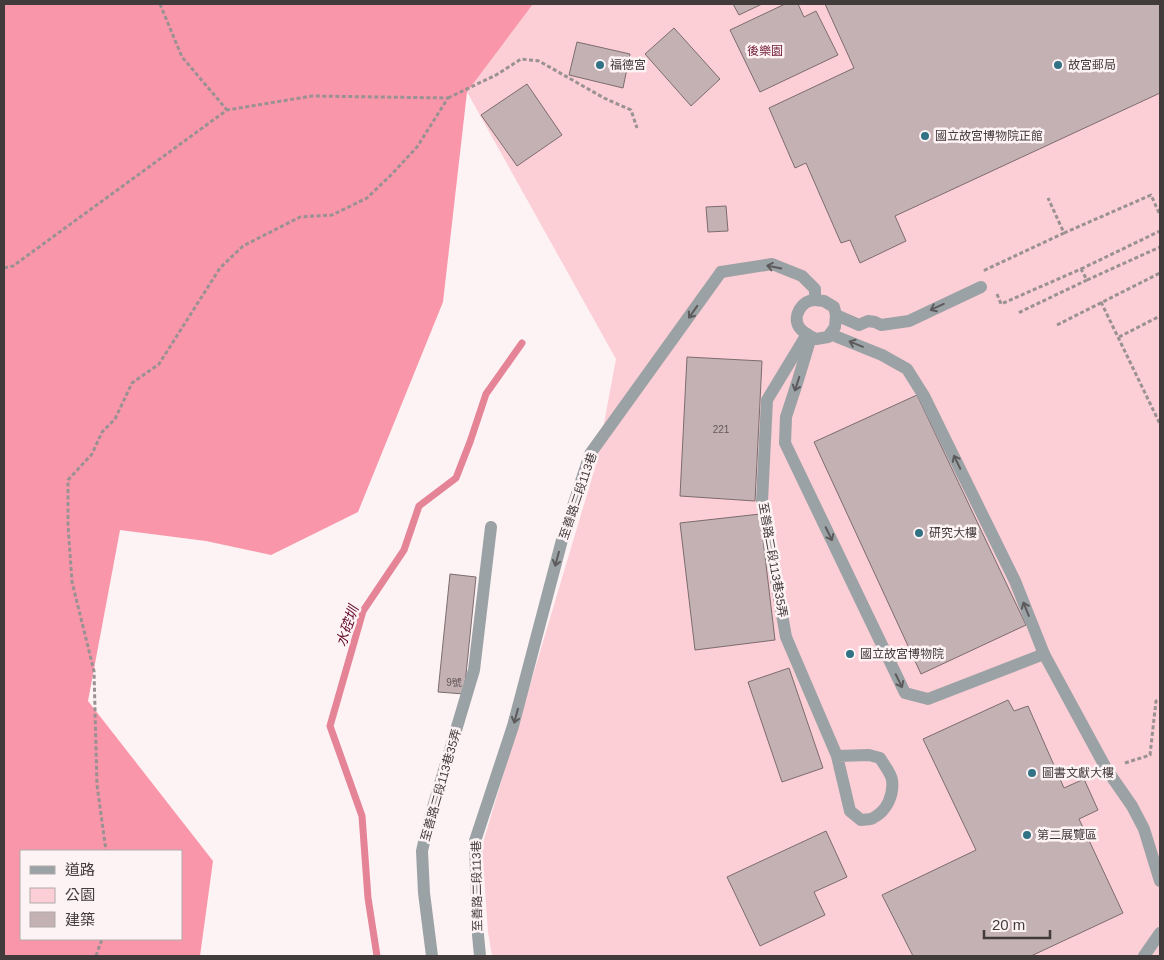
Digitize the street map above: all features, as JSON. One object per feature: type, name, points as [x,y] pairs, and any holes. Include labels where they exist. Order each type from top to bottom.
[{"type":"street","name":"至善路二段113巷","points":[[480,956],[475,841],[513,726],[562,540],[590,454],[721,272],[772,264],[802,276],[815,290],[815,300]]},
{"type":"street","points":[[836,315],[859,324],[868,321],[881,324],[909,321],[981,286]]},
{"type":"street","points":[[810,300],[824,301],[834,307],[836,315],[836,323],[828,337],[816,339],[809,336],[798,326],[798,312],[810,300]]},
{"type":"street","points":[[830,334],[882,355],[907,369],[924,396],[1015,581],[1044,654],[1107,770],[1132,806],[1144,829],[1160,881]]},
{"type":"street","points":[[809,336],[786,417],[785,443],[905,693],[928,699],[1044,654]]},
{"type":"street","name":"至善路二段113巷35弄","points":[[809,336],[767,400],[762,501],[786,637],[837,756],[850,810],[861,820],[872,819],[885,808],[892,795],[892,778],[880,758],[869,755],[837,756]]},
{"type":"street","name":"至善路二段113巷35弄","points":[[432,956],[424,893],[422,852],[428,824],[474,670],[491,528]]},
{"type":"street","points":[[1144,956],[1160,933]]},
{"type":"path","points":[[160,4],[182,57],[227,110]]},
{"type":"path","points":[[4,268],[13,266],[227,110],[312,96],[448,98],[496,75],[522,59],[539,61],[604,98],[631,110],[637,128]]},
{"type":"path","points":[[106,850],[97,785],[94,671],[72,582],[68,525],[68,480],[92,454],[102,432],[115,419],[132,383],[159,364],[220,268],[243,246],[300,218],[332,215],[366,198],[417,147],[448,98]]},
{"type":"path","points":[[988,275],[985,270],[1151,195],[1160,215]]},
{"type":"path","points":[[1048,198],[1064,233]]},
{"type":"path","points":[[994,289],[1001,304],[1081,269],[1160,231]]},
{"type":"path","points":[[1018,313],[1160,247]]},
{"type":"path","points":[[1081,269],[1087,280]]},
{"type":"path","points":[[1057,324],[1160,273]]},
{"type":"path","points":[[1102,302],[1160,424]]},
{"type":"path","points":[[1119,337],[1160,316]]},
{"type":"path","points":[[1125,762],[1150,755],[1156,701],[1160,699]]},
{"type":"path","points":[[96,956],[102,940]]},
{"type":"green space","name":"國立故宮博物院","points":[[533,4],[1160,4],[1160,956],[492,956],[488,932],[482,846],[597,461],[616,359],[467,92]]},
{"type":"shaded area","points":[[4,4],[533,4],[467,92],[443,302],[358,512],[271,555],[206,541],[120,530],[88,701],[213,861],[200,956],[4,956]]},
{"type":"building","points":[[733,4],[762,4],[739,15]]},
{"type":"building","points":[[785,4],[798,4],[804,17],[816,11],[838,55],[760,92],[730,30]]},
{"type":"building","name":"國立故宮博物院正館","points":[[825,4],[1160,4],[1160,93],[895,216],[906,241],[860,263],[850,240],[841,243],[806,163],[795,168],[769,108],[854,68]]},
{"type":"building","points":[[674,28],[720,79],[691,106],[645,54]]},
{"type":"building","name":"福德宮","points":[[577,42],[630,54],[623,88],[569,75]]},
{"type":"building","points":[[527,84],[562,135],[517,166],[481,115]]},
{"type":"building","points":[[726,206],[728,231],[708,232],[706,207]]},
{"type":"building","points":[[687,357],[762,361],[755,501],[680,496]]},
{"type":"building","name":"研究大樓","points":[[917,395],[1026,625],[921,674],[814,442]]},
{"type":"building","points":[[760,514],[775,640],[695,650],[680,523]]},
{"type":"building","points":[[450,574],[476,577],[464,694],[438,692]]},
{"type":"building","points":[[789,668],[823,768],[782,782],[748,682]]},
{"type":"building","name":"第二展覽區","points":[[1008,700],[1014,711],[1028,706],[1064,788],[1084,779],[1098,810],[1079,819],[1123,913],[1031,956],[913,956],[882,895],[976,850],[923,739]]},
{"type":"building","points":[[826,831],[847,877],[814,892],[825,915],[760,946],[727,877]]},
{"type":"waterway","name":"水硿圳","points":[[377,956],[368,898],[362,816],[330,726],[363,611],[404,550],[419,506],[456,478],[486,394],[522,343]]},
{"type":"place","name":"福德宮","points":[[600,65]]},
{"type":"place","name":"故宮郵局","points":[[1058,65]]},
{"type":"place","name":"國立故宮博物院正館","points":[[925,136]]},
{"type":"place","name":"研究大樓","points":[[919,533]]},
{"type":"place","name":"國立故宮博物院","points":[[850,654]]},
{"type":"place","name":"圖書文獻大樓","points":[[1032,773]]},
{"type":"place","name":"第二展覽區","points":[[1027,835]]},
{"type":"park label","name":"後樂園","points":[[765,51]]}]
